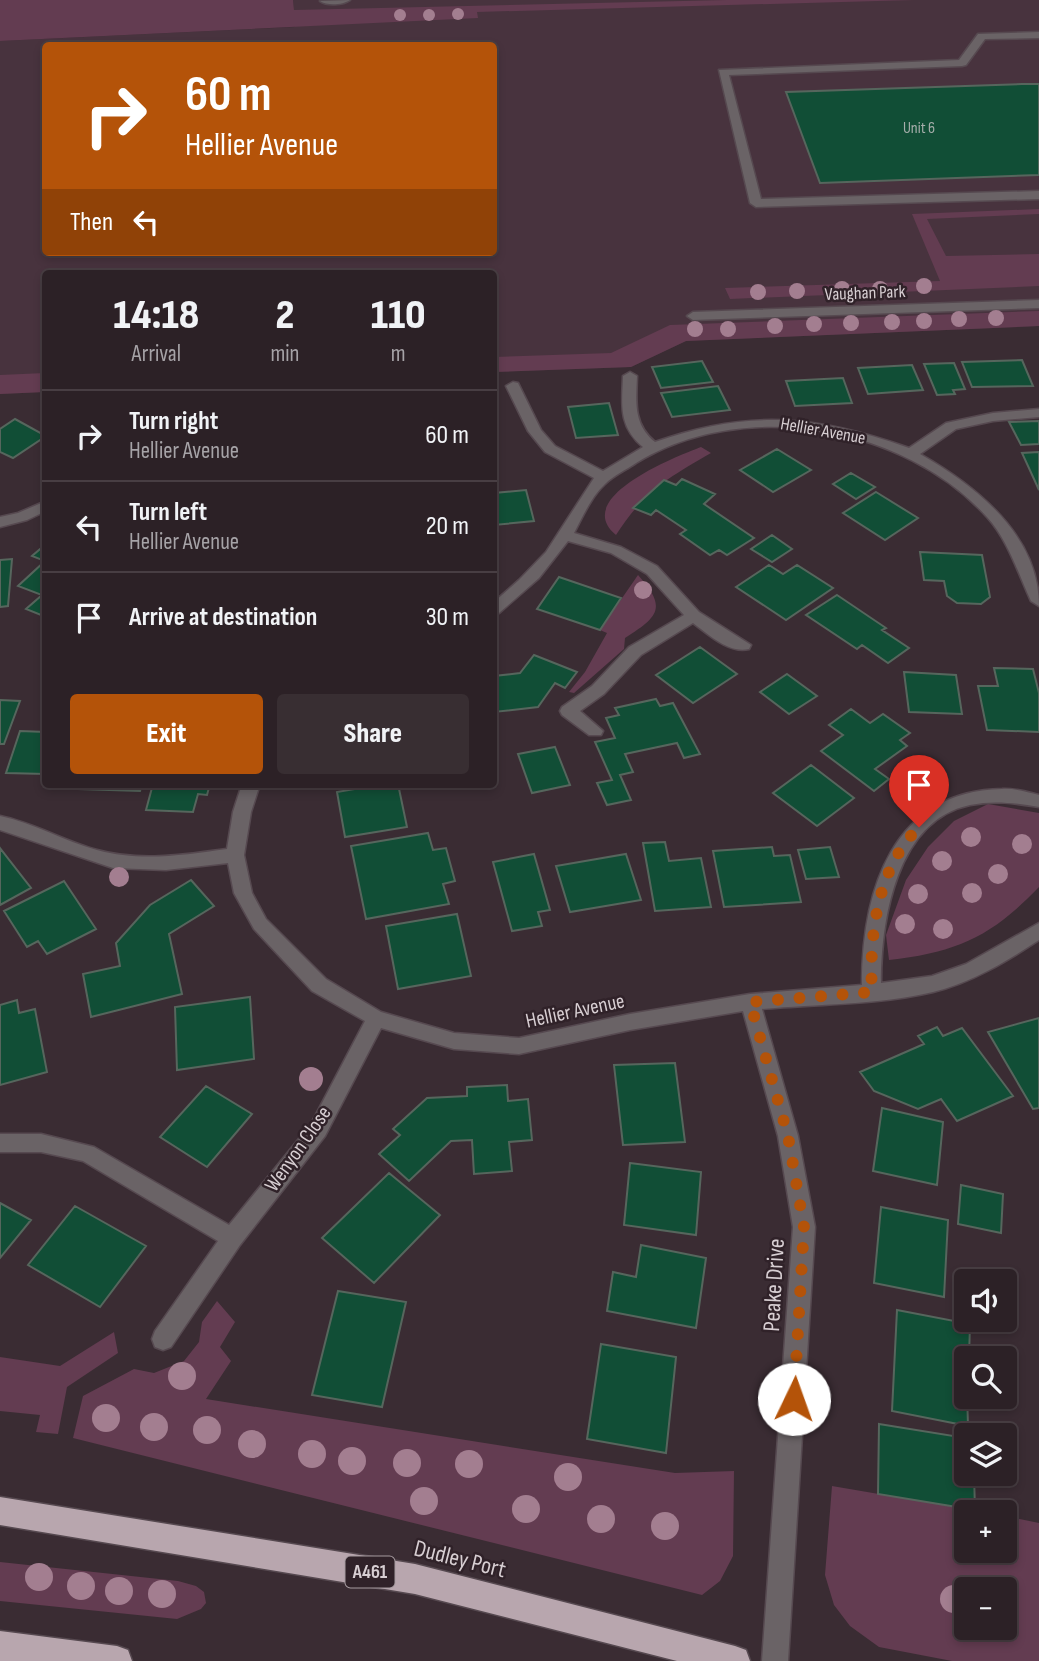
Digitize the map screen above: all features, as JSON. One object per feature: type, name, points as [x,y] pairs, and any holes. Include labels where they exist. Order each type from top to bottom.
[{"type":"highway","name":"Dudley Port","points":[[0,1511],[415,1580],[735,1661]]},
{"type":"highway","points":[[0,1646],[117,1661]]},
{"type":"street","points":[[325,1],[345,0]]},
{"type":"street","points":[[1039,35],[982,36],[962,63],[723,72],[756,203],[1039,195]]},
{"type":"street","name":"Vaughan Park","points":[[693,316],[1039,304]]},
{"type":"street","points":[[631,376],[629,412],[636,433],[653,448]]},
{"type":"street","points":[[513,386],[534,431],[550,449],[603,477]]},
{"type":"street","points":[[911,453],[951,426],[993,416],[1039,413]]},
{"type":"street","name":"Hellier Avenue","points":[[497,607],[522,589],[542,567],[603,477],[653,448],[704,430],[737,424],[773,422],[842,432],[880,441],[911,453],[965,489],[992,513],[1006,533],[1039,601]]},
{"type":"street","points":[[0,522],[22,517],[42,507]]},
{"type":"street","points":[[565,535],[615,550],[652,570],[694,616],[723,637],[743,645]]},
{"type":"street","points":[[595,731],[568,711],[598,690],[635,651],[694,616]]},
{"type":"street","name":"Hellier Avenue","points":[[250,788],[242,812],[235,855],[243,893],[260,924],[319,985],[376,1018],[454,1041],[519,1046],[750,1002],[933,984],[973,970],[1039,930]]},
{"type":"street","points":[[872,992],[870,955],[876,918],[889,873],[905,840],[932,813],[967,799],[1001,795],[1039,801]]},
{"type":"street","points":[[0,823],[19,826],[98,857],[135,863],[181,862],[235,855]]},
{"type":"street","name":"Peake Drive","points":[[750,1002],[788,1136],[804,1227],[775,1661]]},
{"type":"street","name":"Wenyon Close","points":[[163,1339],[232,1238],[318,1129],[376,1018]]},
{"type":"street","points":[[0,1143],[41,1143],[87,1153],[232,1238]]},
{"type":"shaded area","points":[[0,0],[293,0],[294,10],[726,0],[914,0],[477,12],[478,18],[0,41]]},
{"type":"shaded area","points":[[293,0],[1039,0],[1039,326],[686,341],[631,367],[497,372],[497,270],[42,270],[42,392],[0,394],[0,41],[295,27]]},
{"type":"shaded area","points":[[1039,209],[1039,214],[927,219],[946,256],[1039,254],[1039,286],[730,299],[725,288],[940,281],[912,214]]},
{"type":"shaded area","points":[[1039,311],[1039,326],[686,341],[631,367],[497,372],[497,357],[611,353],[670,325]]},
{"type":"shaded area","points":[[42,373],[42,392],[0,394],[0,375]]},
{"type":"shaded area","points":[[701,447],[711,453],[647,496],[616,535],[606,521],[607,507],[616,494],[651,469]]},
{"type":"shaded area","points":[[638,575],[656,604],[652,618],[625,638],[624,649],[574,693],[569,692],[585,672],[607,633],[600,630]]},
{"type":"shaded area","points":[[988,804],[1039,813],[1039,887],[1005,918],[972,939],[954,947],[889,960],[886,935],[906,880],[928,847],[954,821]]},
{"type":"shaded area","points":[[217,1301],[235,1322],[220,1347],[231,1361],[206,1399],[675,1473],[734,1471],[733,1556],[720,1581],[702,1595],[73,1438],[83,1396],[134,1369],[154,1373],[184,1361],[199,1342],[202,1322]]},
{"type":"shaded area","points":[[114,1332],[118,1353],[67,1387],[58,1434],[36,1432],[40,1415],[0,1411],[0,1357],[60,1366]]},
{"type":"shaded area","points":[[832,1486],[954,1507],[954,1563],[1017,1563],[1017,1518],[1039,1523],[1039,1661],[952,1661],[879,1647],[850,1626],[834,1605],[825,1575]]},
{"type":"shaded area","points":[[0,1562],[178,1581],[196,1586],[204,1592],[206,1603],[201,1609],[177,1619],[0,1601]]},
{"type":"building","points":[[1039,84],[1039,175],[820,183],[786,92]]},
{"type":"building","points":[[1022,360],[1033,386],[972,387],[962,362]]},
{"type":"building","points":[[702,361],[713,382],[661,388],[652,367]]},
{"type":"building","points":[[954,363],[965,389],[953,390],[955,394],[937,395],[924,364]]},
{"type":"building","points":[[912,365],[923,390],[868,394],[858,368]]},
{"type":"building","points":[[843,378],[852,403],[795,406],[786,381]]},
{"type":"building","points":[[718,386],[730,410],[672,417],[661,393]]},
{"type":"building","points":[[609,403],[618,435],[576,438],[568,407]]},
{"type":"building","points":[[15,419],[42,434],[42,439],[13,458],[0,452],[0,429]]},
{"type":"building","points":[[1039,421],[1039,444],[1021,445],[1009,422]]},
{"type":"building","points":[[777,449],[811,470],[773,492],[740,470]]},
{"type":"building","points":[[1039,452],[1039,490],[1022,453]]},
{"type":"building","points":[[851,473],[875,487],[856,499],[833,484]]},
{"type":"building","points":[[682,479],[715,494],[704,504],[754,538],[727,555],[719,550],[710,555],[680,534],[686,530],[656,510],[651,515],[633,508],[664,480],[676,485]]},
{"type":"building","points":[[526,490],[534,521],[497,525],[497,493]]},
{"type":"building","points":[[876,492],[918,518],[885,540],[843,513]]},
{"type":"building","points":[[772,535],[792,549],[772,562],[751,549]]},
{"type":"building","points":[[42,547],[42,560],[32,556]]},
{"type":"building","points":[[920,552],[982,555],[990,597],[981,604],[957,603],[947,596],[944,581],[924,580]]},
{"type":"building","points":[[12,559],[8,606],[0,607],[0,560]]},
{"type":"building","points":[[42,564],[42,595],[18,586]]},
{"type":"building","points":[[769,565],[783,574],[797,565],[833,588],[786,620],[736,587]]},
{"type":"building","points":[[559,577],[621,598],[600,630],[537,609]]},
{"type":"building","points":[[42,595],[42,615],[26,609]]},
{"type":"building","points":[[837,595],[886,628],[882,630],[909,648],[888,663],[862,645],[857,649],[806,615]]},
{"type":"building","points":[[700,647],[737,674],[693,703],[656,675]]},
{"type":"building","points":[[534,655],[577,672],[565,688],[555,683],[538,707],[497,712],[497,676],[520,673]]},
{"type":"building","points":[[994,668],[1033,669],[1039,693],[1039,732],[987,730],[978,686],[998,686]]},
{"type":"building","points":[[904,672],[956,675],[962,714],[909,712]]},
{"type":"building","points":[[787,674],[817,696],[789,714],[760,692]]},
{"type":"building","points":[[656,699],[660,706],[673,703],[700,754],[684,758],[677,743],[625,754],[633,772],[620,775],[631,800],[607,805],[597,783],[612,780],[595,742],[615,738],[606,718],[619,715],[615,708]]},
{"type":"building","points":[[0,700],[20,701],[4,744],[0,744]]},
{"type":"building","points":[[851,709],[870,723],[883,714],[910,733],[900,740],[907,746],[875,769],[889,779],[874,791],[821,751],[843,735],[829,725]]},
{"type":"building","points":[[20,731],[42,732],[42,774],[6,773]]},
{"type":"building","points":[[555,747],[570,785],[532,793],[518,754]]},
{"type":"building","points":[[811,765],[854,798],[817,826],[773,793]]},
{"type":"building","points":[[79,788],[141,788],[140,791]]},
{"type":"building","points":[[152,788],[209,788],[207,795],[198,794],[193,812],[146,810]]},
{"type":"building","points":[[360,788],[399,788],[407,827],[345,837],[337,792]]},
{"type":"building","points":[[428,833],[433,850],[446,848],[455,881],[443,884],[449,904],[366,919],[351,846]]},
{"type":"building","points":[[665,842],[669,861],[701,858],[711,907],[655,911],[643,843]]},
{"type":"building","points":[[772,847],[774,856],[790,855],[801,902],[724,907],[713,851]]},
{"type":"building","points":[[830,847],[839,877],[806,879],[798,850]]},
{"type":"building","points":[[0,848],[31,888],[0,905]]},
{"type":"building","points":[[534,854],[550,910],[538,912],[542,926],[512,931],[493,862]]},
{"type":"building","points":[[626,854],[641,900],[570,912],[556,866]]},
{"type":"building","points":[[191,880],[214,906],[169,934],[182,994],[91,1017],[83,974],[120,966],[116,943],[150,905]]},
{"type":"building","points":[[64,881],[96,929],[47,954],[38,941],[27,947],[4,911]]},
{"type":"building","points":[[457,914],[471,976],[398,989],[386,926]]},
{"type":"building","points":[[250,997],[254,1059],[177,1070],[175,1007]]},
{"type":"building","points":[[17,1000],[19,1013],[35,1009],[47,1072],[0,1085],[0,1005]]},
{"type":"building","points":[[1039,1018],[1039,1108],[1033,1109],[988,1032]]},
{"type":"building","points":[[937,1027],[943,1036],[962,1028],[1013,1096],[957,1121],[941,1099],[918,1109],[874,1091],[860,1072],[924,1044],[918,1036]]},
{"type":"building","points":[[675,1063],[685,1142],[623,1145],[614,1065]]},
{"type":"building","points":[[507,1085],[508,1101],[528,1099],[532,1140],[509,1142],[512,1171],[474,1174],[472,1140],[451,1141],[409,1181],[379,1154],[400,1135],[393,1129],[427,1098],[467,1096],[467,1087]]},
{"type":"building","points":[[206,1086],[252,1114],[207,1167],[160,1137]]},
{"type":"building","points":[[882,1108],[943,1122],[937,1185],[873,1171]]},
{"type":"building","points":[[630,1163],[701,1172],[696,1235],[624,1225]]},
{"type":"building","points":[[389,1173],[440,1215],[374,1283],[322,1238]]},
{"type":"building","points":[[961,1185],[1003,1194],[1001,1233],[958,1224]]},
{"type":"building","points":[[0,1203],[31,1220],[0,1258]]},
{"type":"building","points":[[75,1206],[146,1246],[100,1307],[28,1265]]},
{"type":"building","points":[[881,1207],[948,1220],[944,1297],[874,1283]]},
{"type":"building","points":[[641,1245],[706,1258],[696,1328],[607,1311],[613,1272],[636,1277]]},
{"type":"building","points":[[338,1291],[406,1302],[382,1407],[312,1395]]},
{"type":"building","points":[[897,1310],[954,1321],[954,1332],[970,1332],[969,1346],[954,1346],[954,1409],[968,1409],[968,1423],[954,1423],[892,1411]]},
{"type":"building","points":[[601,1344],[676,1357],[666,1453],[587,1439]]},
{"type":"building","points":[[879,1424],[954,1436],[954,1486],[974,1486],[975,1500],[954,1500],[954,1507],[878,1494]]},
{"type":"route","points":[[794,1399],[804,1227],[788,1136],[750,1002],[872,992],[870,955],[876,918],[889,873],[905,840],[919,827]]}]
